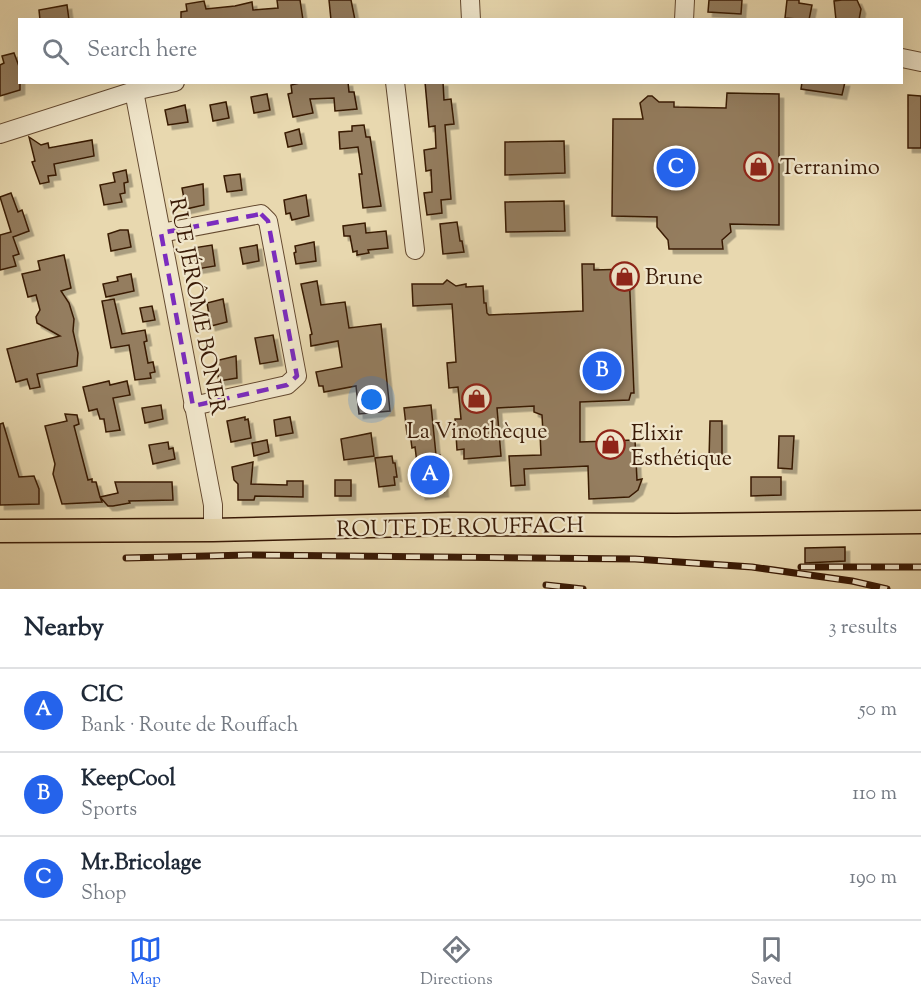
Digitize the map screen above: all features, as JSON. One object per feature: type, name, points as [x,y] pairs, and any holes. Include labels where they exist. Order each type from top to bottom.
[{"type":"main road","name":"ROUTE DE ROUFFACH","points":[[0,531],[213,530],[460,524],[676,525],[921,522]]},
{"type":"street","points":[[470,0],[471,18]]},
{"type":"street","points":[[684,0],[684,18]]},
{"type":"street","points":[[903,58],[921,62]]},
{"type":"street","points":[[0,134],[134,91],[166,84]]},
{"type":"street","points":[[395,84],[415,250]]},
{"type":"street","name":"RUE JÉRÔME BONER","points":[[134,91],[213,506],[213,530]]},
{"type":"street","points":[[161,233],[261,214],[268,221],[297,376],[287,386],[193,406]]},
{"type":"highlighted area","points":[[261,214],[268,221],[297,376],[287,385],[193,406],[161,233]]},
{"type":"building","points":[[277,0],[300,0],[303,18],[181,18],[181,12],[187,11],[186,4],[204,1],[206,9],[252,2],[253,10],[278,8]]},
{"type":"building","points":[[329,0],[351,0],[355,18],[331,18]]},
{"type":"building","points":[[709,0],[742,0],[741,14],[708,12]]},
{"type":"building","points":[[787,0],[799,0],[799,3],[812,5],[809,18],[785,18]]},
{"type":"building","points":[[857,0],[861,9],[859,18],[836,18],[834,1]]},
{"type":"building","points":[[67,5],[69,18],[40,18],[39,10]]},
{"type":"building","points":[[14,53],[18,64],[20,90],[0,96],[0,65],[4,63],[2,56]]},
{"type":"building","points":[[348,84],[349,92],[354,92],[357,109],[335,111],[334,98],[310,99],[313,113],[293,117],[288,94],[292,93],[291,85]]},
{"type":"building","points":[[425,84],[443,84],[444,100],[451,99],[454,124],[445,125],[451,199],[441,200],[442,213],[427,215],[424,193],[432,192],[431,170],[426,171],[424,150],[436,148],[435,126],[429,127]]},
{"type":"building","points":[[802,84],[845,84],[842,95],[801,89]]},
{"type":"building","points":[[727,93],[779,94],[779,225],[730,224],[731,232],[722,240],[723,249],[669,249],[668,240],[657,227],[657,217],[612,216],[613,119],[643,119],[640,103],[648,96],[652,96],[659,102],[674,102],[674,107],[726,108]]},
{"type":"building","points":[[267,94],[270,110],[254,113],[251,97]]},
{"type":"building","points":[[908,95],[921,96],[921,148],[908,148]]},
{"type":"building","points":[[226,102],[229,118],[213,121],[210,105]]},
{"type":"building","points":[[185,105],[188,122],[168,125],[165,110]]},
{"type":"building","points":[[364,125],[366,137],[370,137],[381,206],[363,208],[358,147],[340,149],[339,132],[352,131],[352,126]]},
{"type":"building","points":[[299,129],[302,144],[288,147],[285,133]]},
{"type":"building","points":[[29,137],[41,145],[48,143],[49,148],[92,140],[94,156],[54,164],[56,175],[48,176],[49,182],[40,184],[32,162],[35,161]]},
{"type":"building","points":[[564,141],[565,173],[505,175],[505,142]]},
{"type":"building","points":[[126,170],[128,182],[124,183],[125,193],[120,194],[122,202],[104,205],[100,185],[115,182],[113,173]]},
{"type":"building","points":[[240,174],[242,190],[227,192],[224,176]]},
{"type":"building","points":[[203,184],[204,205],[186,209],[182,188]]},
{"type":"building","points":[[11,193],[18,212],[22,210],[29,231],[13,237],[19,254],[13,256],[16,266],[0,270],[0,235],[11,232],[0,197]]},
{"type":"building","points":[[306,195],[309,216],[292,220],[290,213],[286,214],[284,200]]},
{"type":"building","points":[[564,201],[565,231],[506,232],[505,202]]},
{"type":"building","points":[[457,222],[464,252],[443,254],[440,224]]},
{"type":"building","points":[[365,223],[366,233],[386,231],[388,248],[368,250],[369,253],[357,255],[357,251],[353,252],[350,236],[344,236],[343,226]]},
{"type":"building","points":[[128,230],[131,247],[111,251],[108,234]]},
{"type":"building","points":[[314,242],[316,261],[296,264],[295,246]]},
{"type":"building","points":[[212,245],[215,266],[197,269],[193,248]]},
{"type":"building","points":[[257,245],[259,261],[243,264],[240,248]]},
{"type":"building","points":[[64,255],[71,288],[61,291],[69,303],[74,319],[73,331],[78,353],[77,366],[37,374],[40,387],[30,389],[27,379],[16,382],[7,349],[60,336],[37,323],[36,317],[40,310],[36,295],[28,297],[22,274],[40,270],[38,261]]},
{"type":"building","points":[[582,264],[594,264],[594,270],[629,269],[634,393],[631,393],[629,400],[580,402],[580,442],[635,440],[637,480],[642,479],[638,490],[629,497],[589,499],[588,466],[524,469],[525,485],[511,486],[509,456],[541,455],[542,415],[534,412],[534,406],[497,408],[501,456],[464,459],[464,449],[457,450],[455,419],[461,419],[458,387],[449,388],[447,363],[456,362],[452,304],[413,306],[412,284],[443,284],[447,280],[456,286],[466,284],[466,287],[483,286],[484,303],[486,303],[489,315],[583,311]]},
{"type":"building","points":[[131,274],[134,291],[106,297],[103,284],[118,281],[117,277]]},
{"type":"building","points":[[317,281],[321,305],[345,302],[349,328],[381,324],[390,411],[359,414],[356,386],[324,392],[323,386],[319,386],[316,372],[342,367],[338,341],[311,346],[310,335],[312,334],[301,284]]},
{"type":"building","points":[[114,299],[122,334],[145,330],[147,341],[144,342],[148,363],[153,362],[155,372],[150,373],[151,378],[135,380],[129,345],[111,348],[102,301]]},
{"type":"building","points":[[223,299],[227,322],[211,326],[207,303]]},
{"type":"building","points":[[152,306],[155,320],[143,322],[140,308]]},
{"type":"building","points":[[273,335],[278,361],[260,364],[255,338]]},
{"type":"building","points":[[236,356],[237,378],[219,381],[215,361]]},
{"type":"building","points":[[109,381],[110,385],[127,381],[130,395],[113,398],[120,430],[106,432],[104,419],[100,419],[97,409],[89,411],[83,387]]},
{"type":"building","points":[[161,405],[163,419],[145,423],[142,408]]},
{"type":"building","points":[[431,405],[436,455],[440,455],[444,492],[421,495],[415,447],[412,448],[410,433],[407,434],[404,408]]},
{"type":"building","points":[[65,414],[77,415],[79,424],[74,426],[88,480],[92,479],[92,482],[96,482],[102,502],[62,504],[53,474],[55,464],[45,426],[67,421]]},
{"type":"building","points":[[245,417],[245,420],[248,419],[251,438],[231,442],[227,421]]},
{"type":"building","points":[[290,417],[293,433],[276,436],[274,420]]},
{"type":"building","points":[[710,421],[722,421],[722,461],[709,460]]},
{"type":"building","points":[[3,423],[19,477],[34,476],[39,489],[39,504],[0,505],[0,424]]},
{"type":"building","points":[[371,433],[374,456],[344,460],[341,439]]},
{"type":"building","points":[[779,436],[794,436],[792,469],[778,468]]},
{"type":"building","points":[[267,440],[269,452],[254,456],[252,443]]},
{"type":"building","points":[[168,442],[169,449],[173,448],[175,459],[153,464],[149,445]]},
{"type":"building","points":[[392,456],[397,477],[394,477],[395,485],[379,487],[375,458]]},
{"type":"building","points":[[253,462],[251,484],[287,485],[287,481],[303,481],[303,497],[255,496],[254,500],[238,500],[238,484],[234,480],[232,467]]},
{"type":"building","points":[[751,477],[781,477],[781,495],[751,496]]},
{"type":"building","points":[[335,480],[351,480],[351,496],[335,496]]},
{"type":"building","points":[[115,482],[172,482],[173,500],[129,501],[130,503],[108,506],[100,497],[118,493]]},
{"type":"building","points":[[845,547],[845,561],[805,563],[805,548]]},
{"type":"railway","points":[[126,558],[248,555],[635,559],[752,567],[852,581],[887,589]]},
{"type":"railway","points":[[801,567],[921,567]]},
{"type":"railway","points":[[546,585],[583,589]]},
{"type":"place","name":"Terranimo","points":[[759,166]]},
{"type":"place","name":"Mr.Bricolage","points":[[676,168]]},
{"type":"place","name":"Brune","points":[[624,276]]},
{"type":"place","name":"KeepCool","points":[[602,371]]},
{"type":"place","name":"La Vinothèque","points":[[477,398]]},
{"type":"place","name":"Elixir Esthétique","points":[[610,445]]},
{"type":"place","name":"CIC","points":[[430,475]]}]
